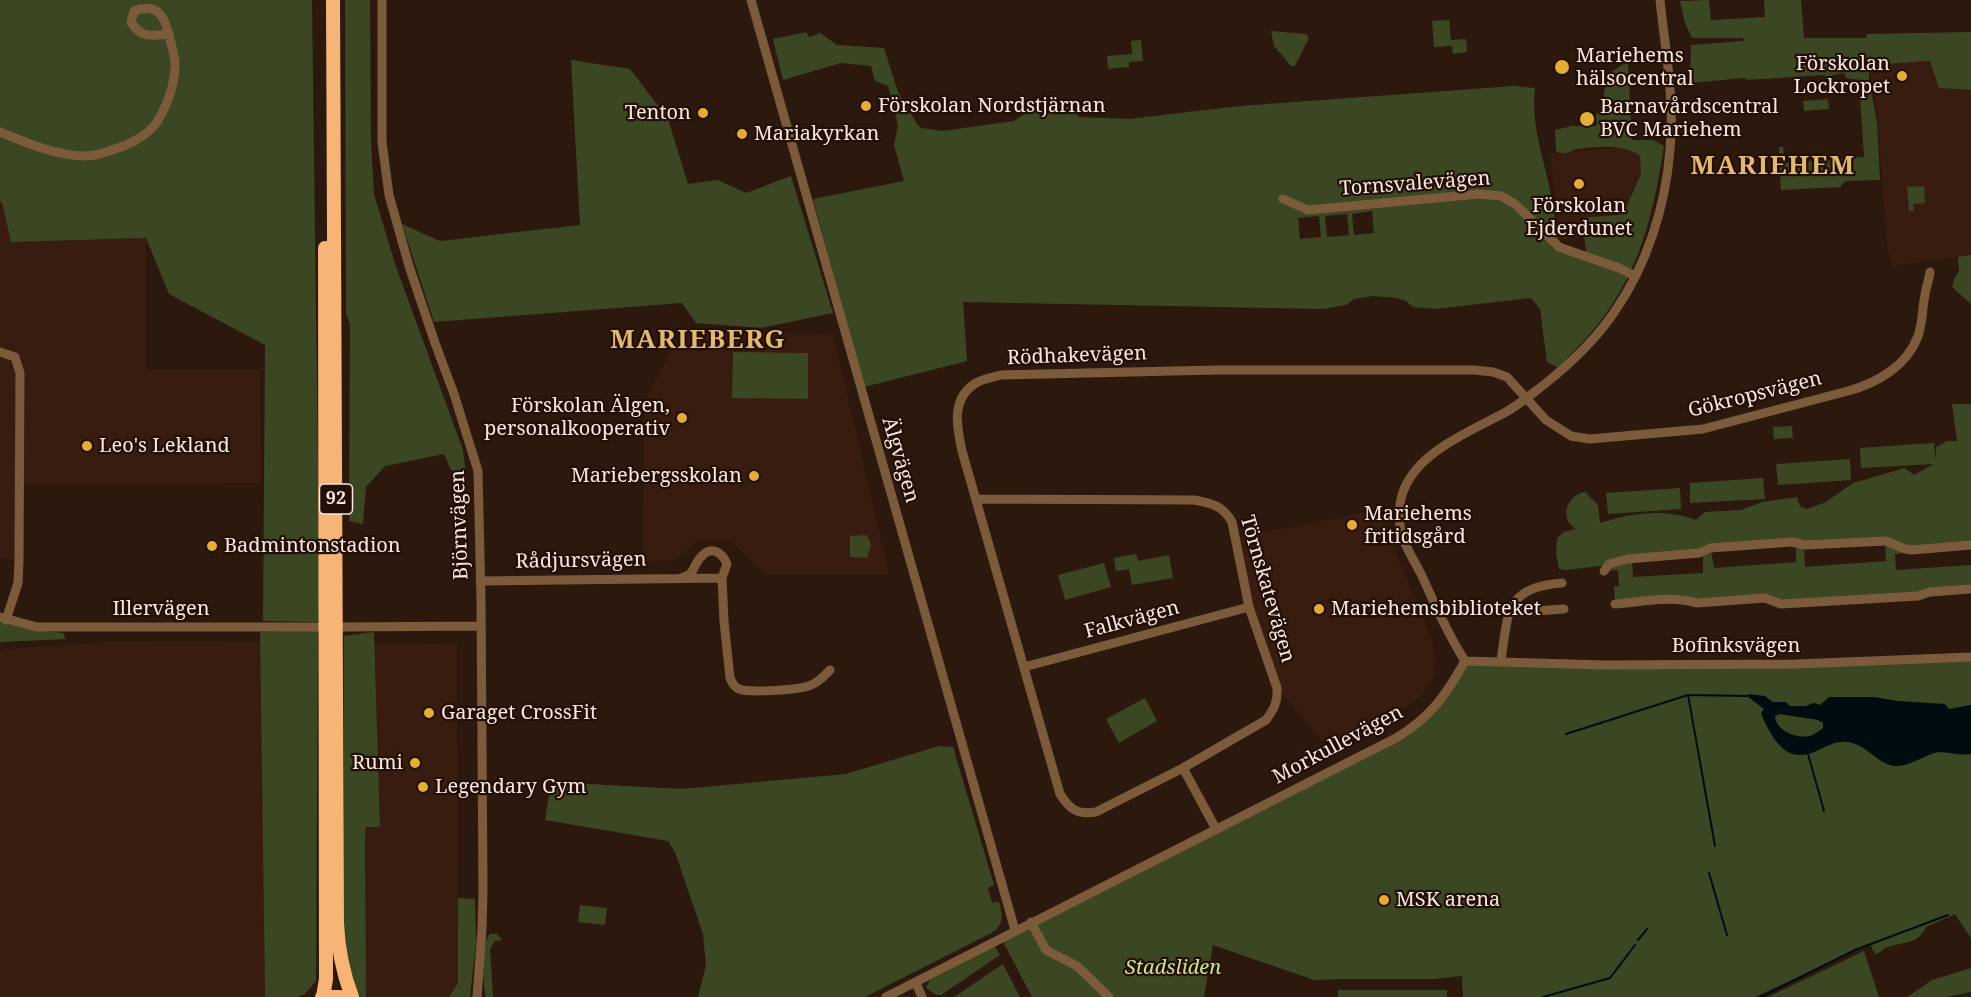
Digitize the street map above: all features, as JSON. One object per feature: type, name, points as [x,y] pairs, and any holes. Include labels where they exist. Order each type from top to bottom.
[{"type":"highway","name":"92","points":[[322,997],[326,979],[325,0]]},
{"type":"highway","name":"92","points":[[333,0],[338,933],[343,971],[352,997]]},
{"type":"highway","points":[[322,997],[340,997]]},
{"type":"street","name":"Björnvägen","points":[[382,0],[382,142],[386,183],[409,266],[454,394],[478,471],[483,891],[478,995]]},
{"type":"street","name":"Älgvägen","points":[[751,0],[1015,930]]},
{"type":"street","points":[[1465,661],[1450,636],[1405,543],[1400,526],[1401,499],[1409,478],[1420,464],[1434,453],[1527,399],[1564,369],[1615,312],[1635,276],[1651,238],[1665,189],[1671,147],[1670,100],[1660,0]]},
{"type":"street","points":[[0,132],[48,151],[69,155],[87,156],[124,146],[156,123],[168,100],[175,65],[169,34]]},
{"type":"street","name":"Tornsvalevägen","points":[[1283,199],[1308,210],[1479,194],[1501,196],[1515,204],[1559,247],[1635,276]]},
{"type":"street","name":"Gökropsvägen","points":[[1527,399],[1536,411],[1559,429],[1571,436],[1590,439],[1703,429],[1864,387],[1894,369],[1911,350],[1921,323],[1930,272]]},
{"type":"street","points":[[0,352],[15,357],[20,374],[18,583],[3,618]]},
{"type":"street","name":"Rödhakevägen","points":[[1183,768],[1096,812],[1086,814],[1076,811],[1067,805],[1060,794],[956,423],[959,403],[974,384],[1001,375],[1217,370],[1474,370],[1493,372],[1506,377],[1527,399]]},
{"type":"street","name":"Törnskatevägen","points":[[976,499],[1194,500],[1212,503],[1227,514],[1232,522],[1249,607],[1277,688],[1278,699],[1275,709],[1266,720],[1183,768]]},
{"type":"street","points":[[1604,571],[1609,564],[1628,559],[1696,553],[1710,548],[1790,542],[1805,546],[1884,541],[1912,550],[1971,545]]},
{"type":"street","points":[[681,578],[690,573],[700,556],[706,552],[714,551],[723,555],[727,564],[722,578],[724,621],[730,678],[732,684],[737,688],[776,690],[809,687],[830,670]]},
{"type":"street","name":"Rådjursvägen","points":[[480,580],[722,578]]},
{"type":"street","points":[[1501,662],[1512,605],[1526,591],[1536,586],[1562,582]]},
{"type":"street","points":[[1615,604],[1671,599],[1697,603],[1765,598],[1781,604],[1918,596],[1930,592],[1971,589]]},
{"type":"street","name":"Falkvägen","points":[[1024,667],[1249,607]]},
{"type":"street","points":[[1510,613],[1564,609]]},
{"type":"street","name":"Illervägen","points":[[3,618],[37,627],[323,627]]},
{"type":"street","points":[[343,627],[481,626]]},
{"type":"street","name":"Bofinksvägen","points":[[1465,661],[1605,665],[1796,664],[1971,657]]},
{"type":"street","name":"Morkullevägen","points":[[886,997],[1410,729],[1428,715],[1445,696],[1465,661]]},
{"type":"street","points":[[1183,768],[1216,829]]},
{"type":"street","points":[[1031,922],[1046,950],[1077,966],[1109,997]]},
{"type":"street","points":[[916,983],[922,997]]},
{"type":"shaded area","points":[[1931,61],[1959,91],[1971,90],[1971,255],[1892,266],[1887,246],[1877,111],[1869,65]]},
{"type":"shaded area","points":[[1655,145],[1635,236],[1560,240],[1550,153]]},
{"type":"shaded area","points":[[0,201],[12,242],[146,238],[146,370],[260,370],[261,483],[20,484],[19,561],[0,559]]},
{"type":"shaded area","name":"Mariebergsskolan","points":[[703,331],[833,334],[889,574],[766,574],[728,539],[698,541],[677,560],[643,562],[644,402],[675,344]]},
{"type":"shaded area","points":[[1387,508],[1387,526],[1395,551],[1432,640],[1435,656],[1434,676],[1422,694],[1411,704],[1334,744],[1328,744],[1320,738],[1277,688],[1263,646],[1235,538]]},
{"type":"shaded area","points":[[260,641],[265,997],[0,997],[0,651],[103,642]]},
{"type":"shaded area","points":[[457,643],[458,983],[449,997],[366,997],[365,827],[380,827],[374,644]]},
{"type":"shaded area","points":[[1749,694],[1765,696],[1773,702],[1786,702],[1790,706],[1806,706],[1814,703],[1820,705],[1829,697],[1874,697],[1945,704],[1949,709],[1971,705],[1971,754],[1939,752],[1907,764],[1894,766],[1858,745],[1847,742],[1836,743],[1808,754],[1791,753],[1778,744],[1773,737],[1761,714],[1764,709],[1747,696]],"holes":[[[1780,714],[1818,720],[1823,723],[1823,728],[1805,737],[1783,730],[1775,716]]]},
{"type":"green space","points":[[0,0],[312,0],[320,622],[263,621],[265,345],[169,294],[146,238],[11,242],[0,201]]},
{"type":"green space","points":[[345,0],[370,0],[371,142],[374,194],[395,264],[463,450],[466,473],[451,470],[444,454],[385,466],[366,487],[363,524],[349,521],[350,324],[346,313]]},
{"type":"green space","points":[[1709,0],[1711,20],[1765,17],[1764,0],[1801,0],[1804,38],[1866,38],[1867,34],[1971,32],[1971,90],[1939,88],[1930,61],[1869,65],[1869,80],[1877,122],[1880,180],[1845,181],[1840,187],[1781,190],[1779,147],[1783,147],[1785,163],[1864,157],[1859,80],[1846,78],[1844,73],[1833,75],[1828,80],[1824,75],[1690,83],[1691,45],[1744,41],[1743,38],[1692,38],[1685,23],[1680,1]]},
{"type":"green space","points":[[1449,20],[1451,40],[1466,39],[1467,52],[1453,54],[1452,46],[1434,47],[1432,21]]},
{"type":"green space","points":[[1271,31],[1306,34],[1309,38],[1295,66],[1291,66],[1274,46]]},
{"type":"green space","points":[[807,32],[810,37],[820,33],[837,45],[884,48],[898,92],[917,124],[921,128],[943,131],[1014,121],[1024,114],[1072,106],[1079,117],[1129,119],[1240,106],[1514,86],[1535,88],[1534,112],[1559,246],[1587,257],[1581,218],[1624,213],[1641,174],[1640,156],[1627,149],[1610,147],[1585,148],[1559,153],[1556,151],[1555,130],[1572,126],[1597,126],[1596,115],[1602,106],[1607,75],[1628,63],[1632,140],[1653,140],[1664,146],[1652,210],[1631,271],[1603,317],[1558,368],[1547,362],[1540,309],[1531,298],[1436,309],[1413,307],[1406,301],[1396,298],[1373,296],[1354,299],[1346,305],[1323,309],[963,302],[967,361],[864,387],[813,199],[904,181],[894,145],[898,125],[888,86],[875,81],[871,66],[841,63],[783,80],[773,39]],"holes":[[[1372,211],[1374,233],[1354,235],[1352,214]],[[1347,214],[1349,235],[1327,237],[1325,216]],[[1319,216],[1321,237],[1300,239],[1298,218]]]},
{"type":"green space","points":[[1141,40],[1143,61],[1129,62],[1129,67],[1108,69],[1107,56],[1132,54],[1131,41]]},
{"type":"green space","points":[[571,60],[630,69],[668,119],[688,184],[718,180],[746,193],[791,176],[833,313],[761,328],[696,323],[682,303],[434,322],[402,224],[440,241],[580,225]]},
{"type":"green space","points":[[1828,99],[1829,109],[1804,111],[1803,101]]},
{"type":"green space","points":[[1924,186],[1925,203],[1913,204],[1914,211],[1909,211],[1907,187]]},
{"type":"green space","points":[[1971,255],[1971,304],[1952,287],[1959,271],[1958,257]]},
{"type":"green space","points":[[733,352],[808,353],[808,399],[732,398]]},
{"type":"green space","points":[[1952,404],[1971,404],[1971,545],[1912,550],[1886,541],[1792,542],[1567,570],[1559,569],[1556,553],[1557,538],[1564,532],[1576,529],[1571,525],[1566,514],[1569,502],[1578,494],[1585,492],[1598,505],[1600,523],[1648,513],[1672,514],[1696,520],[1705,512],[1741,510],[1762,502],[1797,497],[1800,506],[1807,509],[1826,502],[1853,483],[1905,468],[1914,475],[1934,464],[1861,468],[1860,448],[1934,443],[1936,461],[1936,447],[1947,441],[1957,441]]},
{"type":"green space","points":[[1792,426],[1793,438],[1774,439],[1773,427]]},
{"type":"green space","points":[[1850,459],[1851,480],[1778,485],[1776,464]]},
{"type":"green space","points":[[1763,478],[1765,499],[1690,503],[1690,483]]},
{"type":"green space","points":[[1680,488],[1681,509],[1608,514],[1606,493]]},
{"type":"green space","points":[[867,535],[871,545],[867,558],[850,557],[850,536]]},
{"type":"green space","points":[[1885,544],[1902,550],[1900,554],[1895,554],[1896,570],[1971,565],[1971,587],[1920,593],[1787,602],[1699,600],[1678,595],[1618,601],[1615,599],[1614,586],[1619,586],[1618,570],[1605,571],[1608,566],[1632,560],[1633,577],[1703,573],[1703,554],[1711,551],[1714,568],[1796,562],[1796,545],[1804,547],[1805,567],[1886,561]]},
{"type":"green space","points":[[1136,554],[1138,561],[1169,555],[1173,578],[1132,585],[1129,569],[1116,571],[1114,558]]},
{"type":"green space","points":[[1104,563],[1111,587],[1065,600],[1058,575]]},
{"type":"green space","points":[[0,617],[35,630],[63,633],[66,639],[0,642]]},
{"type":"green space","points":[[318,630],[316,981],[305,994],[297,997],[265,997],[260,632]]},
{"type":"green space","points":[[374,632],[380,827],[365,827],[366,997],[357,997],[346,960],[343,921],[344,636]]},
{"type":"green space","name":"Stadsliden","points":[[1971,657],[1971,938],[1955,914],[1926,927],[1915,940],[1888,947],[1876,954],[1871,943],[1755,997],[1463,997],[1462,976],[1435,979],[1314,980],[1213,945],[1204,997],[1032,997],[1001,938],[1396,738],[1428,715],[1465,661],[1605,665]]},
{"type":"green space","points":[[1145,698],[1157,721],[1119,743],[1106,719]]},
{"type":"green space","points":[[939,746],[953,747],[994,885],[988,888],[992,903],[999,901],[1001,922],[993,932],[865,997],[698,997],[706,965],[703,934],[675,852],[668,841],[545,820],[551,782],[682,789],[846,774]]},
{"type":"green space","points":[[458,898],[475,899],[476,942],[470,997],[449,997],[458,983]]},
{"type":"green space","points":[[580,905],[607,908],[605,925],[578,922]]},
{"type":"green space","points":[[490,934],[497,934],[502,940],[495,941],[490,949],[493,997],[486,997],[483,974],[484,955]]},
{"type":"green space","points":[[995,946],[1000,955],[941,995],[936,995],[926,988],[930,980]]},
{"type":"green space","points":[[1864,951],[1879,997],[1768,997]]},
{"type":"green space","points":[[1003,964],[1020,997],[954,997]]},
{"type":"green space","points":[[1971,968],[1971,992],[1946,997],[1907,997],[1932,980]]},
{"type":"green space","points":[[1338,990],[1447,990],[1447,997],[1338,997]]},
{"type":"waterway","points":[[1688,695],[1715,846]]},
{"type":"waterway","points":[[1566,734],[1688,695],[1747,696]]},
{"type":"waterway","points":[[1808,754],[1824,811]]},
{"type":"waterway","points":[[1709,873],[1727,935]]},
{"type":"waterway","points":[[1761,997],[1855,950],[1948,915]]},
{"type":"waterway","points":[[1638,940],[1647,929]]},
{"type":"waterway","points":[[1543,997],[1610,978],[1635,945]]},
{"type":"place","name":"Mariehems hälsocentral","points":[[1562,67]]},
{"type":"place","name":"Förskolan Lockropet","points":[[1902,76]]},
{"type":"place","name":"Förskolan Nordstjärnan","points":[[866,106]]},
{"type":"place","name":"Tenton","points":[[703,113]]},
{"type":"place","name":"Barnavårdscentral BVC Mariehem","points":[[1587,119]]},
{"type":"place","name":"Mariakyrkan","points":[[742,134]]},
{"type":"place","name":"Förskolan Ejderdunet","points":[[1579,184]]},
{"type":"place","name":"Förskolan Älgen, personalkooperativ","points":[[682,418]]},
{"type":"place","name":"Leo's Lekland","points":[[87,446]]},
{"type":"place","name":"Mariebergsskolan","points":[[754,476]]},
{"type":"place","name":"Mariehems fritidsgård","points":[[1352,525]]},
{"type":"place","name":"Badmintonstadion","points":[[212,546]]},
{"type":"place","name":"Mariehemsbiblioteket","points":[[1319,609]]},
{"type":"place","name":"Garaget CrossFit","points":[[429,713]]},
{"type":"place","name":"Rumi","points":[[415,763]]},
{"type":"place","name":"Legendary Gym","points":[[423,787]]},
{"type":"place","name":"MSK arena","points":[[1384,900]]},
{"type":"district","name":"MARIEHEM","points":[[1773,167]]},
{"type":"district","name":"MARIEBERG","points":[[698,341]]}]
